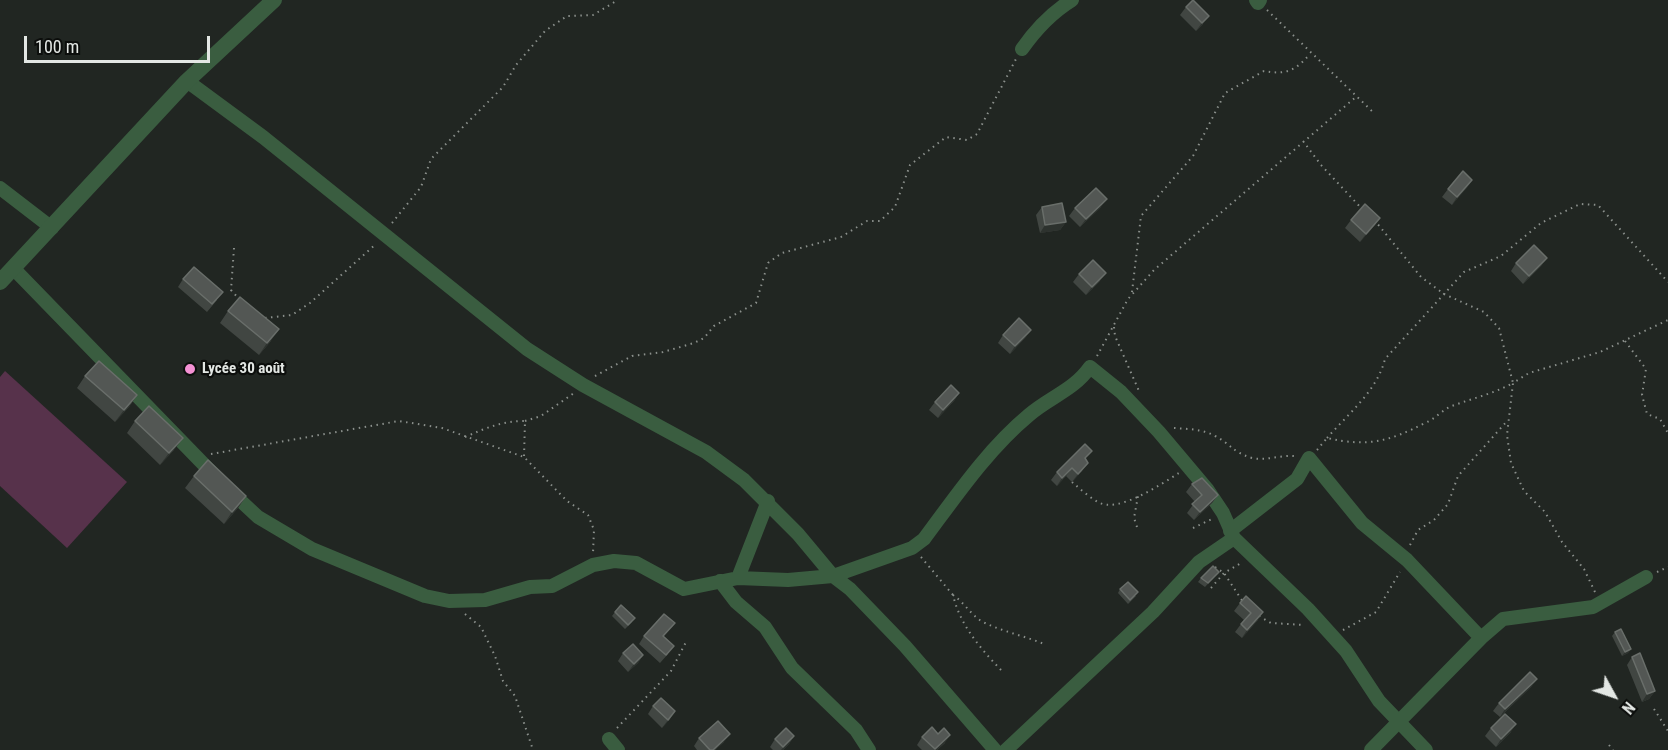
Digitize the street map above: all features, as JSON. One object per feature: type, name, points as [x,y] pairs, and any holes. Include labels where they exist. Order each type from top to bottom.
[{"type":"street","points":[[0,282],[187,81],[274,0]]},
{"type":"street","points":[[1022,49],[1057,9],[1072,0]]},
{"type":"street","points":[[187,81],[263,137],[527,349],[584,385],[706,452],[768,501],[833,576],[850,589],[905,646],[995,750]]},
{"type":"street","points":[[0,188],[52,228]]},
{"type":"street","points":[[14,268],[195,456],[258,517],[312,549],[425,596],[448,602],[485,600],[530,587],[552,586],[592,565],[614,561],[636,562],[684,589],[738,578],[788,580],[833,576],[912,548],[924,539],[998,447],[1029,415],[1082,379],[1090,367],[1121,392],[1160,432],[1223,513],[1232,534],[1346,651],[1379,701],[1400,720],[1426,750]]},
{"type":"street","points":[[1006,750],[1153,612],[1185,575],[1297,479],[1309,458],[1362,523],[1407,560],[1480,638]]},
{"type":"street","points":[[738,578],[768,501]]},
{"type":"street","points":[[1371,750],[1480,638],[1503,619],[1570,611],[1601,603],[1646,577]]},
{"type":"street","points":[[720,581],[736,602],[765,627],[792,668],[856,730],[868,750]]},
{"type":"street","points":[[609,739],[618,750]]},
{"type":"path","points":[[263,318],[292,315],[367,254],[384,236],[421,187],[431,159],[503,87],[516,65],[545,31],[567,16],[593,15],[618,0]]},
{"type":"path","points":[[1258,1],[1310,54],[1375,114]]},
{"type":"path","points":[[465,437],[508,421],[525,421],[541,416],[599,372],[632,356],[663,352],[704,338],[714,326],[756,303],[768,263],[782,253],[841,237],[867,221],[880,221],[895,207],[910,165],[946,137],[967,140],[977,134],[1022,49]]},
{"type":"path","points":[[1131,294],[1141,216],[1192,156],[1225,93],[1264,71],[1281,74],[1298,68],[1310,54]]},
{"type":"path","points":[[1090,367],[1131,294],[1154,270],[1357,96]]},
{"type":"path","points":[[1303,141],[1321,165],[1366,213]]},
{"type":"path","points":[[1309,458],[1372,389],[1381,375],[1385,360],[1464,272],[1502,256],[1541,223],[1580,204],[1598,205],[1668,282]]},
{"type":"path","points":[[1373,220],[1421,277],[1444,294],[1484,312],[1499,328],[1513,383],[1508,420],[1511,463],[1524,491],[1545,512],[1562,542],[1584,569],[1601,603]]},
{"type":"path","points":[[234,248],[231,290],[242,302]]},
{"type":"path","points":[[1309,458],[1327,438],[1356,444],[1371,444],[1426,423],[1451,406],[1493,394],[1529,373],[1600,352],[1668,320]]},
{"type":"path","points":[[1114,326],[1115,336],[1141,395]]},
{"type":"path","points":[[1625,340],[1646,369],[1642,395],[1647,414],[1660,419],[1668,433]]},
{"type":"path","points":[[1331,636],[1376,612],[1407,560],[1409,547],[1419,530],[1434,520],[1448,504],[1458,476],[1508,420]]},
{"type":"path","points":[[195,456],[399,421],[442,428],[524,457],[567,501],[588,515],[594,530],[592,565]]},
{"type":"path","points":[[524,457],[525,421]]},
{"type":"path","points":[[1160,432],[1172,428],[1206,432],[1223,441],[1232,451],[1254,458],[1276,458],[1281,455],[1309,458]]},
{"type":"path","points":[[1072,482],[1099,504],[1112,505],[1138,496],[1189,467]]},
{"type":"path","points":[[1137,527],[1134,518],[1138,496]]},
{"type":"path","points":[[1193,528],[1223,513]]},
{"type":"path","points":[[912,548],[974,616],[986,624],[1044,644]]},
{"type":"path","points":[[1203,559],[1224,573],[1245,603]]},
{"type":"path","points":[[1211,588],[1224,573],[1247,560],[1258,561]]},
{"type":"path","points":[[953,595],[957,612],[966,627],[1001,670]]},
{"type":"path","points":[[448,602],[480,627],[495,656],[503,681],[515,696],[533,750]]},
{"type":"path","points":[[1252,609],[1271,623],[1309,626]]},
{"type":"path","points":[[609,739],[621,722],[671,671],[686,642]]},
{"type":"path","points":[[1654,709],[1668,731]]},
{"type":"path","points":[[1609,745],[1613,750]]},
{"type":"shaded area","points":[[5,371],[127,482],[67,548],[0,486],[0,377]]},
{"type":"building","points":[[1193,0],[1209,16],[1202,23],[1186,7]]},
{"type":"building","points":[[1463,171],[1472,180],[1457,197],[1448,189]]},
{"type":"building","points":[[1096,188],[1107,199],[1086,219],[1075,208]]},
{"type":"building","points":[[1062,203],[1066,222],[1045,225],[1042,207]]},
{"type":"building","points":[[1365,204],[1380,218],[1366,234],[1351,220]]},
{"type":"building","points":[[1534,245],[1547,258],[1529,276],[1516,263]]},
{"type":"building","points":[[1093,260],[1106,273],[1092,287],[1079,274]]},
{"type":"building","points":[[194,267],[223,292],[212,304],[183,279]]},
{"type":"building","points":[[240,297],[279,329],[267,343],[228,311]]},
{"type":"building","points":[[1019,318],[1031,330],[1015,346],[1003,335]]},
{"type":"building","points":[[99,361],[137,395],[124,410],[85,376]]},
{"type":"building","points":[[951,385],[959,393],[943,410],[935,402]]},
{"type":"building","points":[[149,406],[183,438],[169,453],[135,421]]},
{"type":"building","points":[[1085,444],[1092,451],[1085,458],[1088,463],[1078,474],[1072,468],[1062,478],[1057,472]]},
{"type":"building","points":[[208,460],[246,496],[232,512],[194,476]]},
{"type":"building","points":[[1202,478],[1218,495],[1200,512],[1192,504],[1202,495],[1192,484]]},
{"type":"building","points":[[1213,566],[1219,572],[1208,583],[1201,578]]},
{"type":"building","points":[[1128,582],[1138,592],[1130,600],[1120,589]]},
{"type":"building","points":[[1246,596],[1263,612],[1247,630],[1241,624],[1251,613],[1240,603]]},
{"type":"building","points":[[621,605],[635,618],[628,625],[615,612]]},
{"type":"building","points":[[664,614],[675,623],[663,636],[674,646],[666,655],[644,636]]},
{"type":"building","points":[[1621,629],[1631,649],[1625,652],[1615,632]]},
{"type":"building","points":[[633,644],[643,655],[634,664],[623,653]]},
{"type":"building","points":[[1640,653],[1655,691],[1647,694],[1632,657]]},
{"type":"building","points":[[1530,672],[1537,679],[1505,709],[1499,703]]},
{"type":"building","points":[[661,698],[675,711],[668,720],[653,706]]},
{"type":"building","points":[[1505,714],[1516,724],[1501,739],[1491,728]]},
{"type":"building","points":[[718,721],[730,734],[713,750],[710,750],[699,738]]},
{"type":"building","points":[[932,727],[938,734],[944,728],[950,735],[935,749],[922,737]]},
{"type":"building","points":[[786,728],[794,736],[783,747],[775,739]]},
{"type":"place","name":"Lycée 30 août","points":[[190,369]]}]
